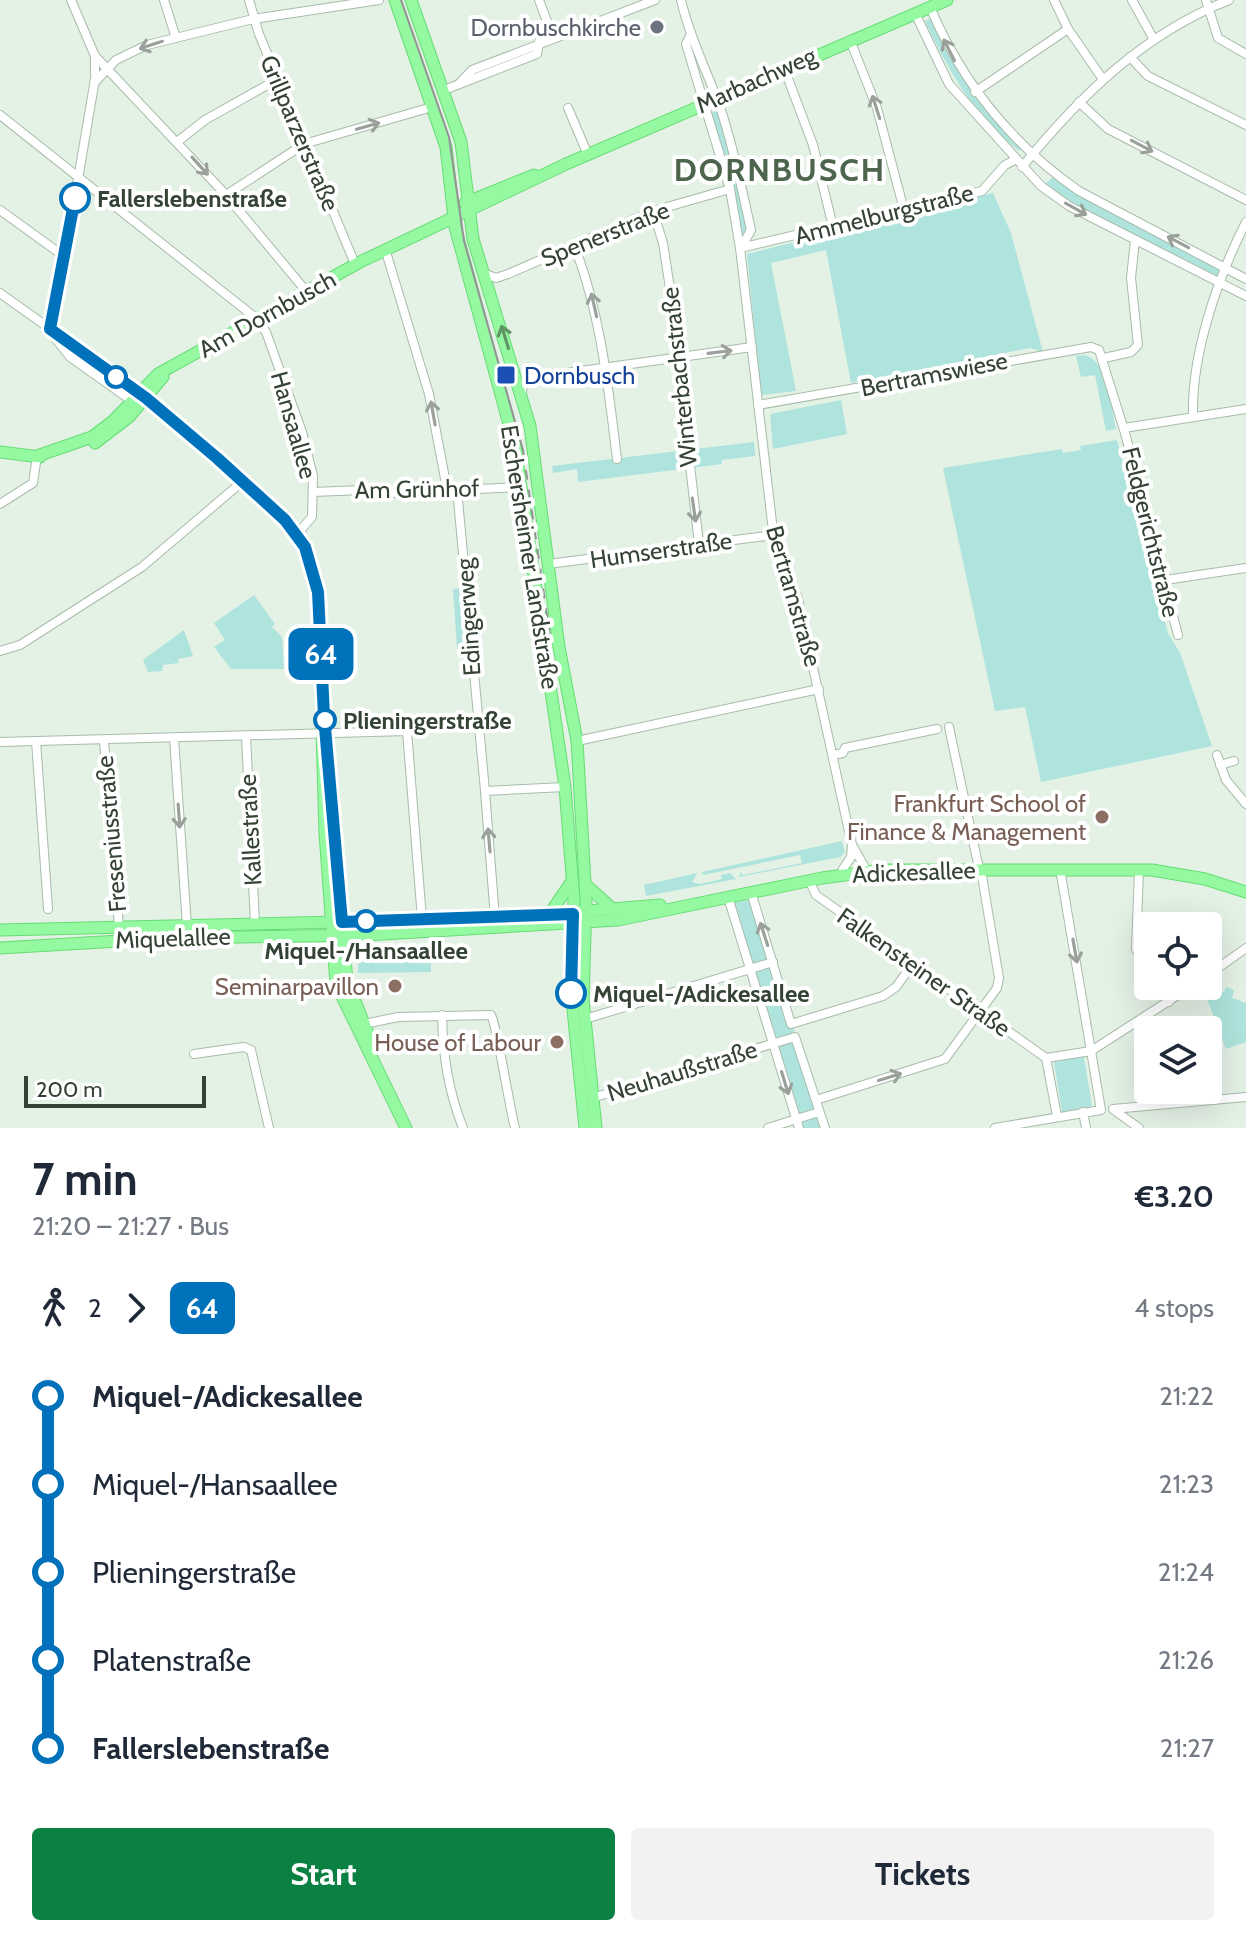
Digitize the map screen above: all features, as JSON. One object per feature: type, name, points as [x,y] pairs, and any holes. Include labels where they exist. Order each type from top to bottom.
[{"type":"main road","name":"Eschersheimer Landstraße","points":[[395,0],[449,163],[454,212],[508,412],[567,743],[560,786],[578,882]]},
{"type":"main road","name":"Eschersheimer Landstraße","points":[[411,0],[463,151],[473,239],[522,391],[530,426],[567,743],[585,1019],[596,1128]]},
{"type":"main road","name":"Marbachweg","points":[[454,212],[947,0]]},
{"type":"main road","name":"Am Dornbusch","points":[[358,263],[386,252],[454,212]]},
{"type":"main road","name":"Am Dornbusch","points":[[37,456],[92,437],[139,400],[158,374],[454,212]]},
{"type":"main road","points":[[139,400],[179,428],[243,481],[297,534],[309,556],[318,592],[337,928],[336,984],[406,1128]]},
{"type":"main road","points":[[0,452],[37,456]]},
{"type":"main road","name":"Adickesallee","points":[[579,918],[645,916],[809,880],[882,870],[1145,864],[1188,869],[1246,885]]},
{"type":"main road","name":"Adickesallee","points":[[579,918],[864,866],[1139,870],[1192,876],[1246,892]]},
{"type":"main road","points":[[549,915],[578,882],[615,911]]},
{"type":"main road","name":"Miquelallee","points":[[0,930],[255,924],[337,928],[422,919],[549,915],[579,918]]},
{"type":"main road","name":"Eschersheimer Landstraße","points":[[579,918],[570,980],[585,1128]]},
{"type":"main road","name":"Miquelallee","points":[[0,948],[337,928],[579,918]]},
{"type":"main road","points":[[337,928],[347,981],[414,1128]]},
{"type":"street","points":[[50,329],[95,78],[95,56],[71,0]]},
{"type":"street","points":[[164,0],[176,38]]},
{"type":"street","name":"Grillparzerstraße","points":[[249,0],[253,19],[304,144],[358,263]]},
{"type":"street","points":[[95,78],[116,60],[147,45],[253,19],[379,0]]},
{"type":"street","points":[[539,0],[553,37]]},
{"type":"street","points":[[444,90],[459,84],[472,70],[655,0]]},
{"type":"street","points":[[681,0],[690,36],[686,44],[710,100]]},
{"type":"street","points":[[1054,0],[1068,29],[1102,78]]},
{"type":"street","points":[[1132,0],[1153,38]]},
{"type":"street","name":"Ammelburgstraße","points":[[740,248],[982,191],[1005,165],[1019,164],[1033,154],[1102,78],[1153,38],[1207,4],[1229,0]]},
{"type":"street","points":[[1207,4],[1218,38],[1246,54]]},
{"type":"street","points":[[930,7],[955,61],[975,92],[1033,154],[1079,191],[1246,279]]},
{"type":"street","points":[[915,13],[949,84],[1019,164],[1069,206],[1246,296]]},
{"type":"street","points":[[975,92],[1068,29]]},
{"type":"street","points":[[850,40],[877,108],[904,210]]},
{"type":"street","points":[[95,56],[226,195],[306,291]]},
{"type":"street","points":[[1130,57],[1148,76],[1246,125]]},
{"type":"street","points":[[784,68],[813,145],[833,227]]},
{"type":"street","points":[[177,142],[205,120],[278,79]]},
{"type":"street","name":"Bertramstraße","points":[[710,100],[740,248],[774,535],[798,599],[852,845],[864,866]]},
{"type":"street","name":"Bertramstraße","points":[[710,100],[725,123],[751,230],[740,248]]},
{"type":"street","points":[[1079,102],[1108,129],[1246,200]]},
{"type":"street","points":[[226,195],[304,144],[432,107]]},
{"type":"street","points":[[568,108],[588,155]]},
{"type":"street","points":[[0,115],[257,319]]},
{"type":"street","name":"Spenerstraße","points":[[483,273],[501,276],[653,211],[730,189]]},
{"type":"street","points":[[0,210],[65,257]]},
{"type":"street","name":"Winterbachstraße","points":[[653,211],[663,243],[699,544]]},
{"type":"street","points":[[1193,417],[1192,388],[1210,309],[1221,283],[1224,265],[1246,222]]},
{"type":"street","points":[[1104,358],[1131,352],[1138,345],[1131,278],[1135,240]]},
{"type":"street","points":[[574,245],[589,285],[606,368],[617,459]]},
{"type":"street","name":"Edingerweg","points":[[386,252],[429,394],[452,489],[485,791],[495,918]]},
{"type":"street","points":[[0,293],[139,400]]},
{"type":"street","name":"Hansaallee","points":[[257,319],[266,332],[302,432],[313,492],[311,520],[297,534]]},
{"type":"street","points":[[522,391],[524,383],[531,378],[752,347]]},
{"type":"street","name":"Bertramswiese","points":[[758,405],[1091,347],[1099,350],[1104,358]]},
{"type":"street","name":"Feldgerichtstraße","points":[[1104,358],[1178,635]]},
{"type":"street","points":[[1124,428],[1246,409]]},
{"type":"street","points":[[0,504],[33,483],[37,456]]},
{"type":"street","points":[[0,651],[30,638],[142,567],[243,481]]},
{"type":"street","name":"Am Grünhof","points":[[313,492],[521,487]]},
{"type":"street","name":"Humserstraße","points":[[548,564],[774,535]]},
{"type":"street","points":[[1165,580],[1246,568]]},
{"type":"street","points":[[567,743],[819,689]]},
{"type":"street","name":"Adickesallee","points":[[949,727],[979,867]]},
{"type":"street","points":[[833,755],[843,753],[845,748],[937,729]]},
{"type":"street","points":[[0,742],[407,731],[422,919]]},
{"type":"street","name":"Kallestraße","points":[[246,736],[255,924]]},
{"type":"street","points":[[174,738],[187,926]]},
{"type":"street","points":[[36,741],[48,909]]},
{"type":"street","name":"Freseniusstraße","points":[[104,741],[119,927]]},
{"type":"street","points":[[1217,755],[1235,794],[1246,804]]},
{"type":"street","points":[[1220,765],[1234,761]]},
{"type":"street","points":[[485,791],[560,786]]},
{"type":"street","points":[[843,869],[851,857],[852,845]]},
{"type":"street","points":[[825,1128],[816,1100],[945,1059],[999,982],[979,867]]},
{"type":"street","points":[[995,1128],[1046,1123],[1057,1116],[1101,1110],[1060,869]]},
{"type":"street","points":[[1137,912],[1139,870]]},
{"type":"street","name":"Falkensteiner Straße","points":[[809,880],[816,895],[1046,1058]]},
{"type":"street","points":[[751,892],[791,1024],[883,996],[896,987],[912,965]]},
{"type":"street","points":[[728,897],[797,1124]]},
{"type":"street","points":[[1222,965],[1246,948]]},
{"type":"street","points":[[585,1019],[773,962]]},
{"type":"street","points":[[1057,1116],[1046,1058],[1091,1051],[1172,1000]]},
{"type":"street","points":[[364,1024],[398,1017],[483,1014],[494,1018],[515,1128]]},
{"type":"street","points":[[442,1015],[443,1054],[450,1095],[463,1128]]},
{"type":"street","name":"Neuhaußstraße","points":[[592,1098],[795,1037],[816,1100]]},
{"type":"street","points":[[194,1054],[244,1047],[251,1050],[269,1128]]},
{"type":"street","points":[[1139,1128],[1113,1109],[1246,1097]]},
{"type":"street","points":[[768,1128],[797,1124],[819,1112]]},
{"type":"street","points":[[1083,1112],[1086,1128]]},
{"type":"shaded area","points":[[931,18],[971,88],[1025,149],[1018,150],[1002,137],[975,107],[943,57],[925,21]]},
{"type":"shaded area","points":[[718,108],[749,232],[741,239],[712,112]]},
{"type":"shaded area","points":[[1053,177],[1221,271],[1218,278],[1070,202],[1045,184]]},
{"type":"shaded area","points":[[993,193],[1011,233],[1043,352],[1030,348],[851,383],[826,250],[771,263],[796,391],[761,395],[747,254]]},
{"type":"shaded area","points":[[1085,355],[1093,359],[1104,376],[1116,429],[1106,431],[1095,375],[1081,377],[1076,356]]},
{"type":"shaded area","points":[[841,400],[847,434],[773,449],[770,414]]},
{"type":"shaded area","points":[[1117,440],[1168,633],[1180,653],[1212,746],[1041,782],[1025,707],[995,711],[943,468],[1062,449],[1063,453],[1081,450],[1080,446]]},
{"type":"shaded area","points":[[754,442],[755,456],[722,460],[722,464],[578,482],[577,469],[553,473],[552,466]]},
{"type":"shaded area","points":[[463,588],[464,606],[460,607],[467,647],[457,648],[453,589]]},
{"type":"shaded area","points":[[254,595],[275,624],[272,627],[282,637],[284,669],[231,669],[214,647],[225,640],[214,623]]},
{"type":"shaded area","points":[[184,630],[193,656],[178,659],[179,663],[163,665],[162,671],[148,672],[143,660]]},
{"type":"shaded area","points":[[842,841],[845,852],[840,857],[739,877],[741,872],[743,875],[802,863],[800,855],[703,875],[702,872]]},
{"type":"shaded area","points":[[697,873],[692,882],[700,884],[722,879],[721,875],[730,873],[736,879],[646,896],[644,885]]},
{"type":"shaded area","points":[[750,900],[795,1033],[822,1128],[797,1128],[733,903]]},
{"type":"shaded area","points":[[431,950],[431,972],[358,973],[359,951]]},
{"type":"shaded area","points":[[1226,987],[1234,990],[1232,998],[1246,1003],[1246,1042],[1226,1049],[1222,1038],[1222,1016],[1213,1016],[1207,1000],[1222,1000],[1222,992]]},
{"type":"shaded area","points":[[1084,1057],[1092,1106],[1062,1112],[1054,1062]]},
{"type":"tram line","points":[[401,0],[449,137],[464,241],[523,450]]},
{"type":"railway","points":[[523,450],[551,643]]},
{"type":"bus line","name":"64","points":[[75,198],[54,321],[50,329],[146,398],[217,458],[293,529],[309,556],[318,592],[324,716],[342,922],[573,914],[571,993]]},
{"type":"place","name":"Dornbuschkirche","points":[[657,27]]},
{"type":"place","name":"Fallerslebenstraße","points":[[75,198]]},
{"type":"place","name":"Dornbusch","points":[[506,375]]},
{"type":"place","name":"Plieningerstraße","points":[[325,720]]},
{"type":"place","name":"Frankfurt School of Finance & Management","points":[[1102,817]]},
{"type":"place","name":"Miquel-/Hansaallee","points":[[366,921]]},
{"type":"place","name":"Seminarpavillon","points":[[395,986]]},
{"type":"place","name":"Miquel-/Adickesallee","points":[[571,993]]},
{"type":"place","name":"House of Labour","points":[[557,1042]]},
{"type":"district","name":"DORNBUSCH","points":[[780,169]]}]
